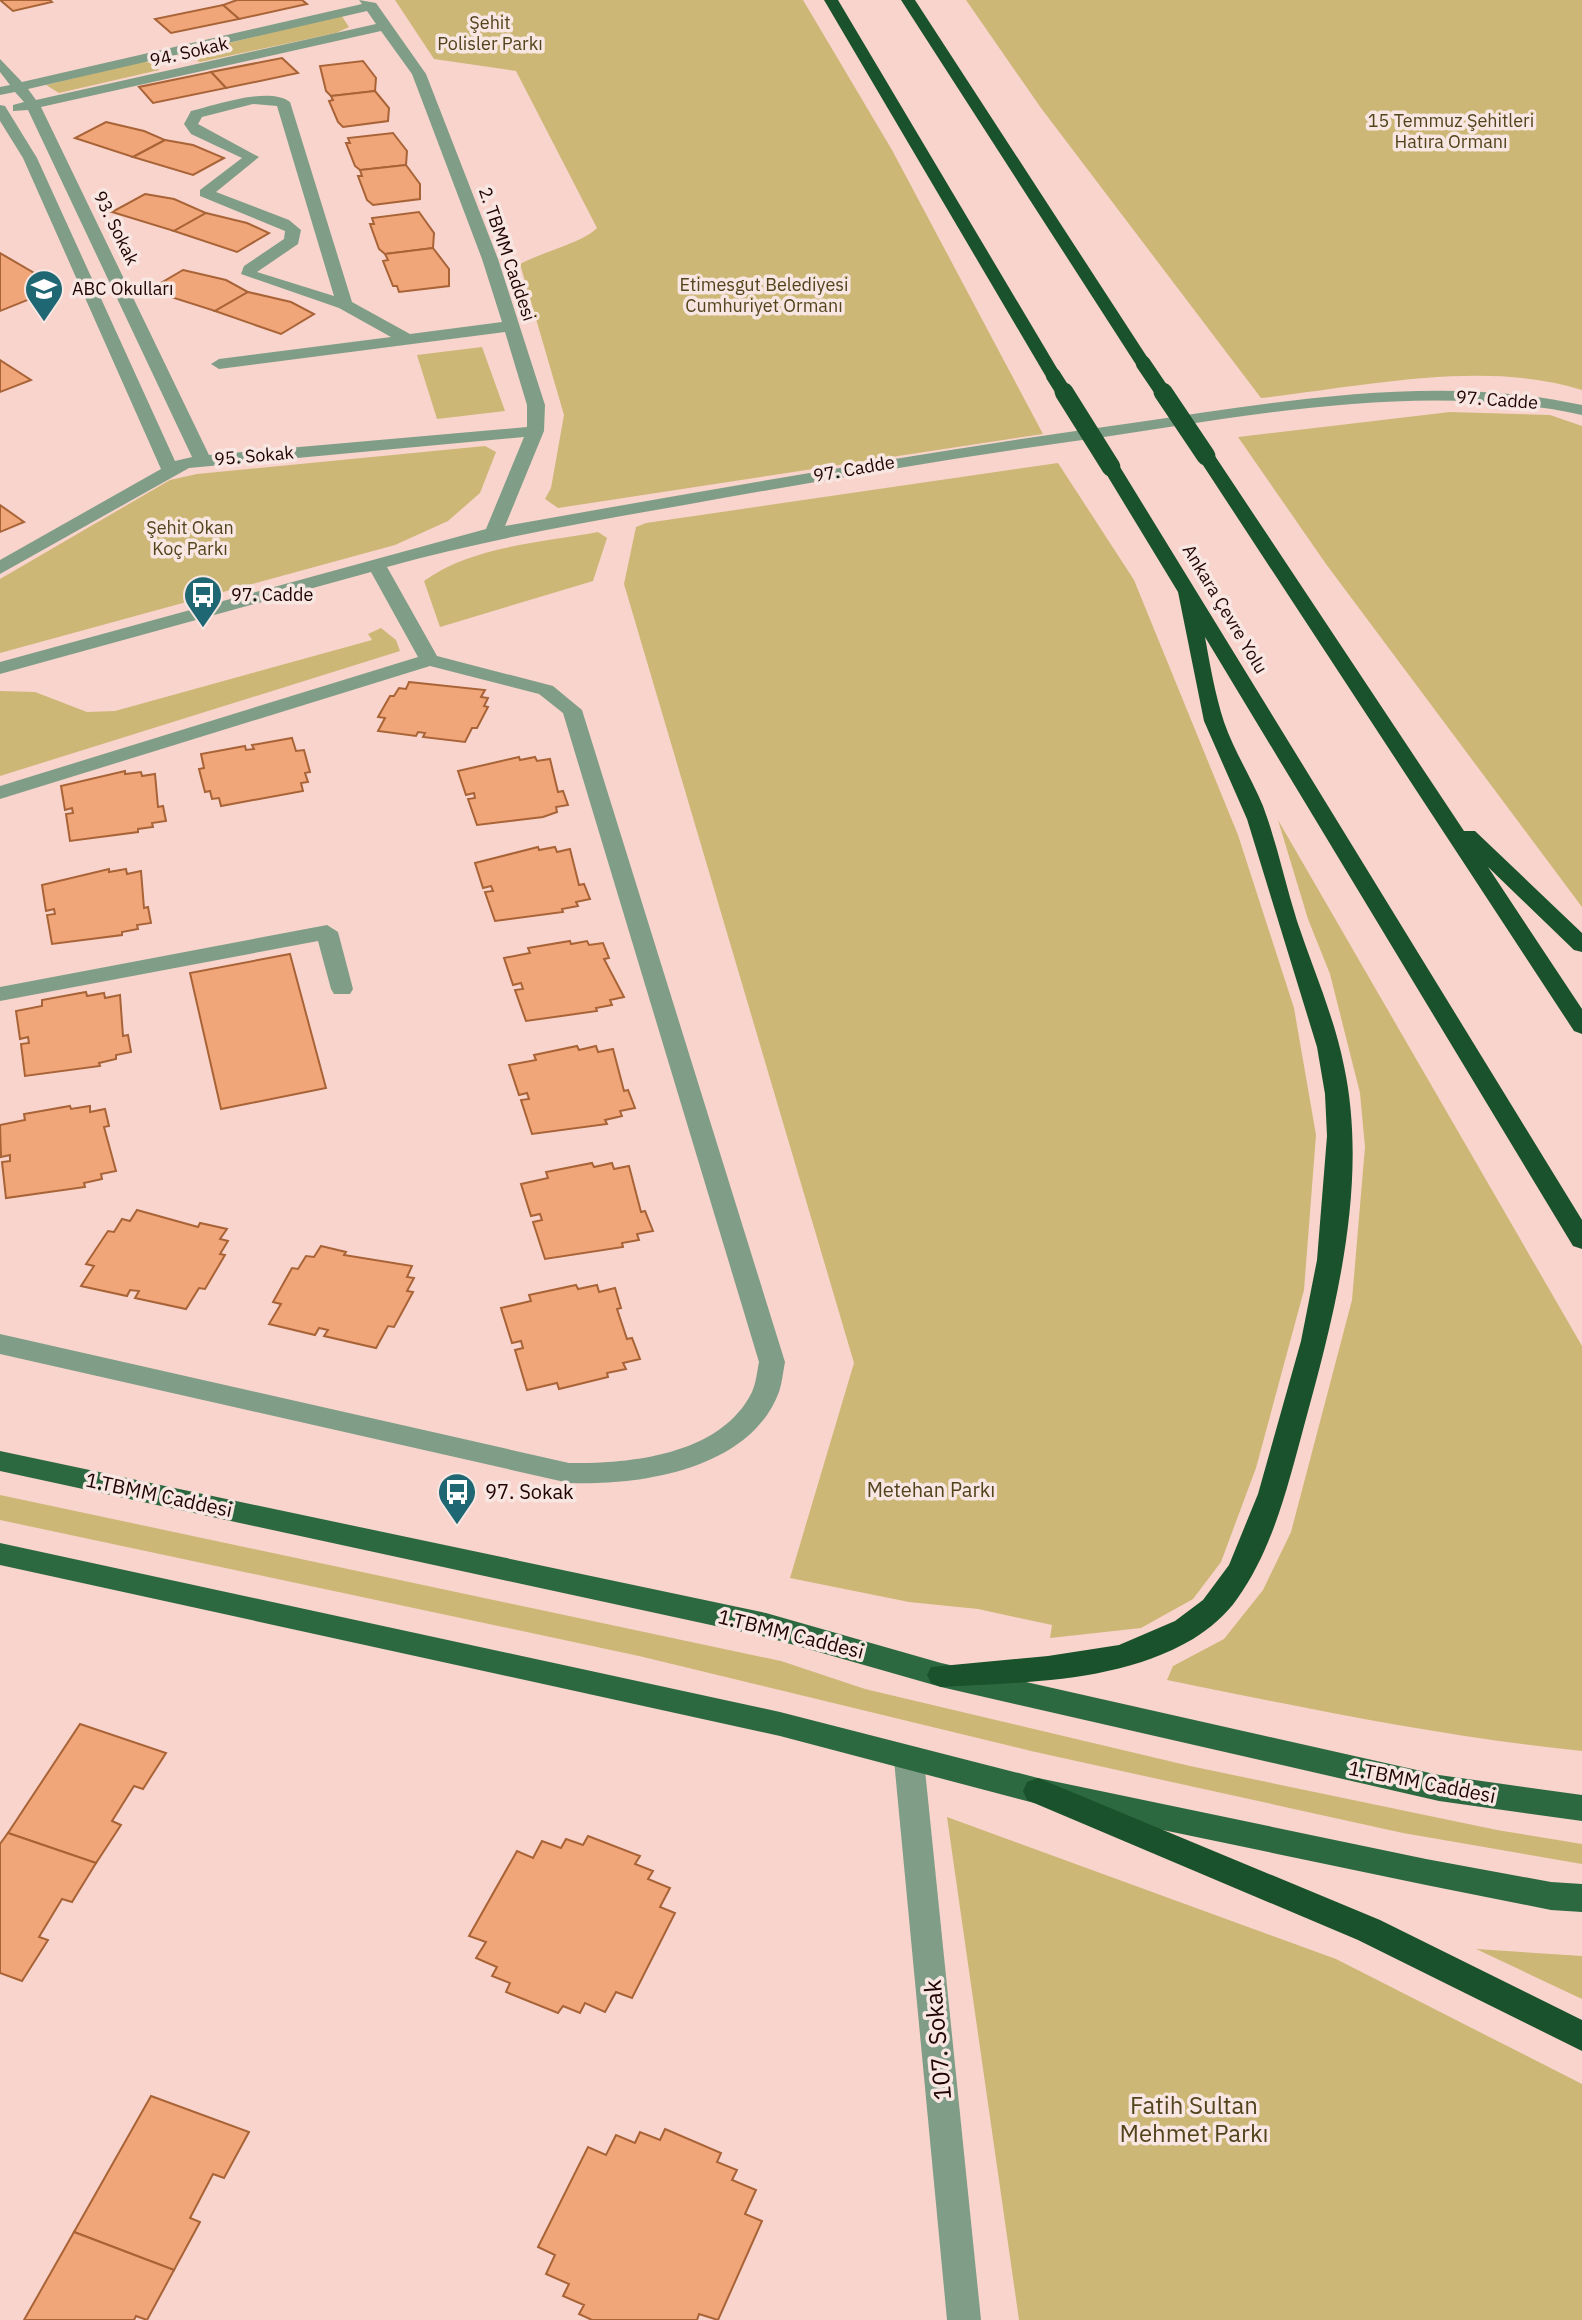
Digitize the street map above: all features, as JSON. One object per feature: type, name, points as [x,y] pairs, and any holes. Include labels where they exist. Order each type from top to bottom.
[{"type":"highway","name":"Ankara Çevre Yolu","points":[[831,0],[1053,375],[1186,587],[1582,1240]]},
{"type":"highway","points":[[908,0],[1143,363],[1582,1026]]},
{"type":"highway","points":[[941,1675],[1075,1665],[1129,1654],[1171,1638],[1215,1607],[1241,1567],[1273,1490],[1311,1353],[1334,1251],[1339,1164],[1337,1090],[1317,1007],[1283,912],[1257,818],[1210,710],[1186,587]]},
{"type":"highway","points":[[1439,809],[1582,945]]},
{"type":"highway","points":[[1038,1791],[1369,1930],[1582,2036]]},
{"type":"main road","name":"1.TBMM Caddesi","points":[[0,1461],[766,1625],[941,1675],[1439,1788],[1582,1808]]},
{"type":"main road","points":[[0,1554],[780,1724],[909,1760],[1038,1791],[1426,1872],[1551,1896],[1582,1898]]},
{"type":"street","name":"2. TBMM Caddesi","points":[[369,3],[419,74],[490,259],[536,405],[535,431],[493,534]]},
{"type":"street","name":"94. Sokak","points":[[0,91],[369,3]]},
{"type":"street","name":"94. Sokak","points":[[1,111],[385,26]]},
{"type":"street","name":"93. Sokak","points":[[0,63],[33,105],[203,461]]},
{"type":"street","points":[[345,305],[286,106],[264,98],[207,108],[196,114],[191,124],[196,131],[252,157],[205,193],[284,223],[293,230],[292,241],[250,269],[249,274],[345,305],[409,340]]},
{"type":"street","points":[[1,111],[30,158],[170,469]]},
{"type":"street","points":[[85,278],[115,272]]},
{"type":"street","points":[[219,364],[511,326]]},
{"type":"street","name":"97. Cadde","points":[[0,668],[493,534],[905,460],[1280,407],[1407,397],[1532,399],[1582,410]]},
{"type":"street","name":"95. Sokak","points":[[0,568],[170,469],[203,461],[535,431]]},
{"type":"street","points":[[376,564],[429,660]]},
{"type":"street","points":[[0,793],[429,660],[546,690],[572,710],[772,1362],[768,1391],[749,1417],[690,1456],[654,1468],[595,1475],[553,1469],[0,1344]]},
{"type":"street","points":[[0,994],[327,932],[342,989]]},
{"type":"street","name":"107. Sokak","points":[[909,1760],[964,2320]]},
{"type":"green space","name":"Etimesgut Belediyesi Cumhuriyet Ormanı","points":[[395,0],[803,0],[892,150],[1043,434],[558,508],[545,499],[551,488],[564,415],[520,264],[582,238],[597,228],[516,71],[434,59]]},
{"type":"green space","name":"15 Temmuz Şehitleri Hatıra Ormanı","points":[[966,0],[1582,0],[1582,390],[1544,381],[1464,376],[1381,382],[1261,398],[1041,108]]},
{"type":"green space","points":[[341,15],[349,27],[336,33],[200,62],[185,54]]},
{"type":"green space","points":[[143,61],[154,64],[159,70],[59,93],[46,85]]},
{"type":"green space","points":[[482,347],[505,411],[437,419],[417,355]]},
{"type":"green space","points":[[1450,412],[1550,415],[1582,426],[1582,907],[1326,564],[1238,437]]},
{"type":"green space","name":"Şehit Okan Koç Parkı","points":[[485,446],[496,452],[480,493],[448,521],[395,545],[0,653],[0,579],[170,480],[197,474]]},
{"type":"green space","name":"Metehan Parkı","points":[[1058,463],[1134,580],[1238,835],[1294,1008],[1316,1135],[1304,1290],[1256,1468],[1221,1562],[1193,1599],[1141,1628],[1050,1638],[1052,1625],[978,1609],[909,1602],[790,1578],[854,1363],[624,584],[636,527],[646,523]]},
{"type":"green space","points":[[598,532],[607,538],[593,581],[440,627],[424,581],[443,569],[485,553]]},
{"type":"green space","points":[[381,628],[396,640],[400,651],[0,776],[0,691],[35,692],[87,712],[115,711],[372,640],[368,634]]},
{"type":"green space","points":[[1278,820],[1582,1346],[1582,1751],[1426,1730],[1167,1680],[1173,1666],[1224,1639],[1263,1590],[1291,1532],[1352,1300],[1365,1147],[1360,1093],[1330,974],[1308,919]]},
{"type":"green space","points":[[0,1495],[781,1661],[865,1689],[1190,1766],[1497,1830],[1582,1844],[1582,1864],[1403,1833],[1031,1751],[639,1656],[0,1520]]},
{"type":"green space","name":"Fatih Sultan Mehmet Parkı","points":[[947,1817],[1336,1959],[1582,2084],[1582,2320],[1019,2320]]},
{"type":"green space","points":[[1476,1949],[1582,1956],[1582,1999]]},
{"type":"building","points":[[0,0],[50,0],[52,2],[13,11]]},
{"type":"building","points":[[237,0],[302,0],[307,4],[239,19],[223,5]]},
{"type":"building","points":[[223,5],[239,19],[171,33],[155,19]]},
{"type":"building","points":[[282,58],[298,73],[226,88],[211,72]]},
{"type":"building","points":[[363,61],[376,78],[375,91],[331,96],[326,91],[320,66]]},
{"type":"building","points":[[211,72],[226,88],[153,103],[139,87]]},
{"type":"building","points":[[375,91],[389,108],[388,121],[343,127],[338,122],[329,101],[333,100],[331,96]]},
{"type":"building","points":[[106,122],[144,131],[165,140],[133,157],[75,138]]},
{"type":"building","points":[[393,133],[407,151],[406,165],[360,170],[355,166],[346,143],[350,143],[348,138]]},
{"type":"building","points":[[165,140],[193,145],[224,158],[193,175],[133,157]]},
{"type":"building","points":[[406,165],[420,184],[420,199],[373,205],[367,200],[358,176],[362,176],[360,170]]},
{"type":"building","points":[[145,194],[174,199],[206,213],[174,231],[112,212]]},
{"type":"building","points":[[419,212],[434,233],[433,248],[385,254],[379,249],[370,224],[374,224],[372,218]]},
{"type":"building","points":[[206,213],[247,223],[269,233],[237,252],[174,231]]},
{"type":"building","points":[[433,248],[449,269],[449,286],[399,292],[397,286],[393,286],[383,261],[388,260],[385,254]]},
{"type":"building","points":[[0,253],[41,277],[35,279],[49,288],[41,291],[45,293],[0,311]]},
{"type":"building","points":[[183,270],[226,280],[248,292],[215,311],[149,290]]},
{"type":"building","points":[[248,292],[291,302],[314,314],[281,334],[215,311]]},
{"type":"building","points":[[0,360],[31,380],[0,392]]},
{"type":"building","points":[[0,505],[24,522],[0,532]]},
{"type":"building","points":[[409,682],[485,690],[481,697],[488,698],[484,706],[488,707],[465,742],[423,737],[425,733],[418,732],[416,736],[378,731],[385,718],[378,717],[390,696],[394,696],[399,688],[406,689]]},
{"type":"building","points":[[292,738],[296,751],[304,750],[310,772],[305,773],[308,782],[301,783],[303,791],[221,806],[219,798],[212,799],[210,791],[205,792],[199,769],[204,768],[201,754],[245,746],[246,750],[254,749],[252,745]]},
{"type":"building","points":[[519,757],[520,760],[535,757],[537,761],[550,759],[558,792],[563,791],[568,805],[556,807],[557,812],[543,817],[477,825],[468,799],[475,798],[474,793],[466,795],[458,771]]},
{"type":"building","points":[[125,771],[125,774],[141,772],[142,776],[155,774],[158,807],[163,806],[166,821],[152,823],[153,827],[138,829],[138,832],[70,841],[66,814],[73,813],[72,808],[65,810],[61,786]]},
{"type":"building","points":[[538,847],[539,850],[555,847],[557,852],[570,849],[579,885],[584,884],[590,899],[576,902],[578,906],[562,909],[563,912],[495,921],[485,892],[493,891],[491,886],[483,888],[475,863]]},
{"type":"building","points":[[109,869],[109,872],[126,869],[127,874],[141,871],[144,908],[148,907],[151,923],[137,925],[138,929],[122,932],[122,935],[52,944],[47,915],[55,914],[54,909],[46,911],[42,885]]},
{"type":"building","points":[[570,941],[571,944],[587,941],[589,945],[603,943],[609,958],[604,959],[624,997],[610,1000],[612,1005],[596,1008],[597,1011],[526,1021],[515,990],[523,989],[521,983],[513,985],[504,958],[530,953],[528,948]]},
{"type":"building","points":[[290,954],[326,1088],[221,1109],[190,973]]},
{"type":"building","points":[[86,992],[87,996],[104,993],[105,998],[120,995],[123,1036],[128,1035],[131,1052],[116,1055],[116,1059],[99,1063],[100,1066],[25,1076],[21,1044],[29,1043],[28,1037],[20,1039],[16,1011],[42,1006],[42,1000]]},
{"type":"building","points":[[577,1046],[579,1050],[596,1046],[598,1052],[613,1049],[624,1091],[628,1090],[635,1108],[620,1111],[622,1116],[605,1120],[607,1124],[532,1134],[521,1100],[529,1099],[527,1093],[519,1095],[509,1065],[536,1060],[534,1055]]},
{"type":"building","points":[[70,1106],[71,1109],[90,1106],[90,1112],[105,1109],[109,1126],[104,1127],[116,1171],[101,1174],[102,1179],[84,1183],[85,1187],[6,1198],[2,1162],[10,1161],[10,1155],[1,1157],[0,1125],[25,1120],[24,1114]]},
{"type":"building","points":[[592,1163],[594,1167],[612,1163],[614,1169],[629,1166],[641,1212],[645,1211],[653,1231],[637,1234],[639,1240],[622,1243],[623,1247],[545,1259],[533,1222],[542,1220],[540,1214],[531,1216],[521,1184],[548,1178],[546,1172]]},
{"type":"building","points":[[137,1210],[198,1227],[200,1223],[227,1229],[220,1239],[228,1241],[220,1254],[225,1255],[205,1289],[199,1288],[186,1309],[135,1298],[139,1291],[130,1290],[127,1296],[81,1286],[94,1266],[86,1264],[108,1231],[114,1232],[122,1219],[130,1221]]},
{"type":"building","points":[[321,1246],[346,1252],[344,1255],[412,1266],[407,1277],[414,1278],[407,1291],[413,1292],[394,1327],[388,1326],[376,1348],[324,1336],[328,1330],[319,1328],[315,1335],[269,1324],[281,1304],[273,1302],[292,1268],[298,1269],[306,1256],[314,1257]]},
{"type":"building","points":[[576,1285],[578,1289],[597,1285],[599,1292],[615,1288],[621,1308],[617,1309],[627,1339],[632,1338],[640,1359],[623,1363],[626,1369],[607,1373],[608,1377],[559,1389],[557,1383],[527,1390],[515,1350],[523,1348],[521,1341],[512,1343],[501,1308],[531,1301],[529,1295]]},
{"type":"building","points":[[80,1724],[166,1753],[143,1789],[134,1786],[112,1821],[121,1825],[96,1863],[8,1833]]},
{"type":"building","points":[[8,1833],[96,1863],[72,1902],[62,1899],[39,1937],[48,1940],[22,1981],[0,1973],[0,1844]]},
{"type":"building","points":[[588,1836],[640,1856],[635,1864],[653,1871],[648,1879],[670,1888],[660,1907],[675,1913],[632,1998],[616,1992],[605,2012],[585,2003],[580,2013],[563,2006],[558,2013],[506,1992],[510,1983],[492,1976],[497,1967],[476,1958],[486,1942],[469,1936],[517,1851],[533,1858],[542,1841],[561,1848],[566,1839],[583,1845]]},
{"type":"building","points":[[151,2096],[249,2132],[224,2178],[213,2174],[190,2218],[200,2222],[174,2270],[74,2232]]},
{"type":"building","points":[[665,2129],[721,2153],[717,2162],[737,2170],[732,2180],[756,2190],[745,2214],[762,2221],[718,2320],[699,2314],[697,2320],[592,2320],[579,2314],[584,2305],[563,2296],[569,2284],[546,2274],[555,2255],[538,2247],[588,2147],[606,2155],[616,2135],[635,2143],[640,2132],[660,2140]]},
{"type":"building","points":[[74,2232],[174,2270],[147,2320],[136,2316],[134,2320],[24,2320]]},
{"type":"place","name":"ABC Okulları","points":[[44,323]]},
{"type":"place","name":"97. Cadde","points":[[203,629]]},
{"type":"place","name":"97. Sokak","points":[[457,1526]]},
{"type":"park label","name":"Şehit Polisler Parkı","points":[[490,33]]}]
